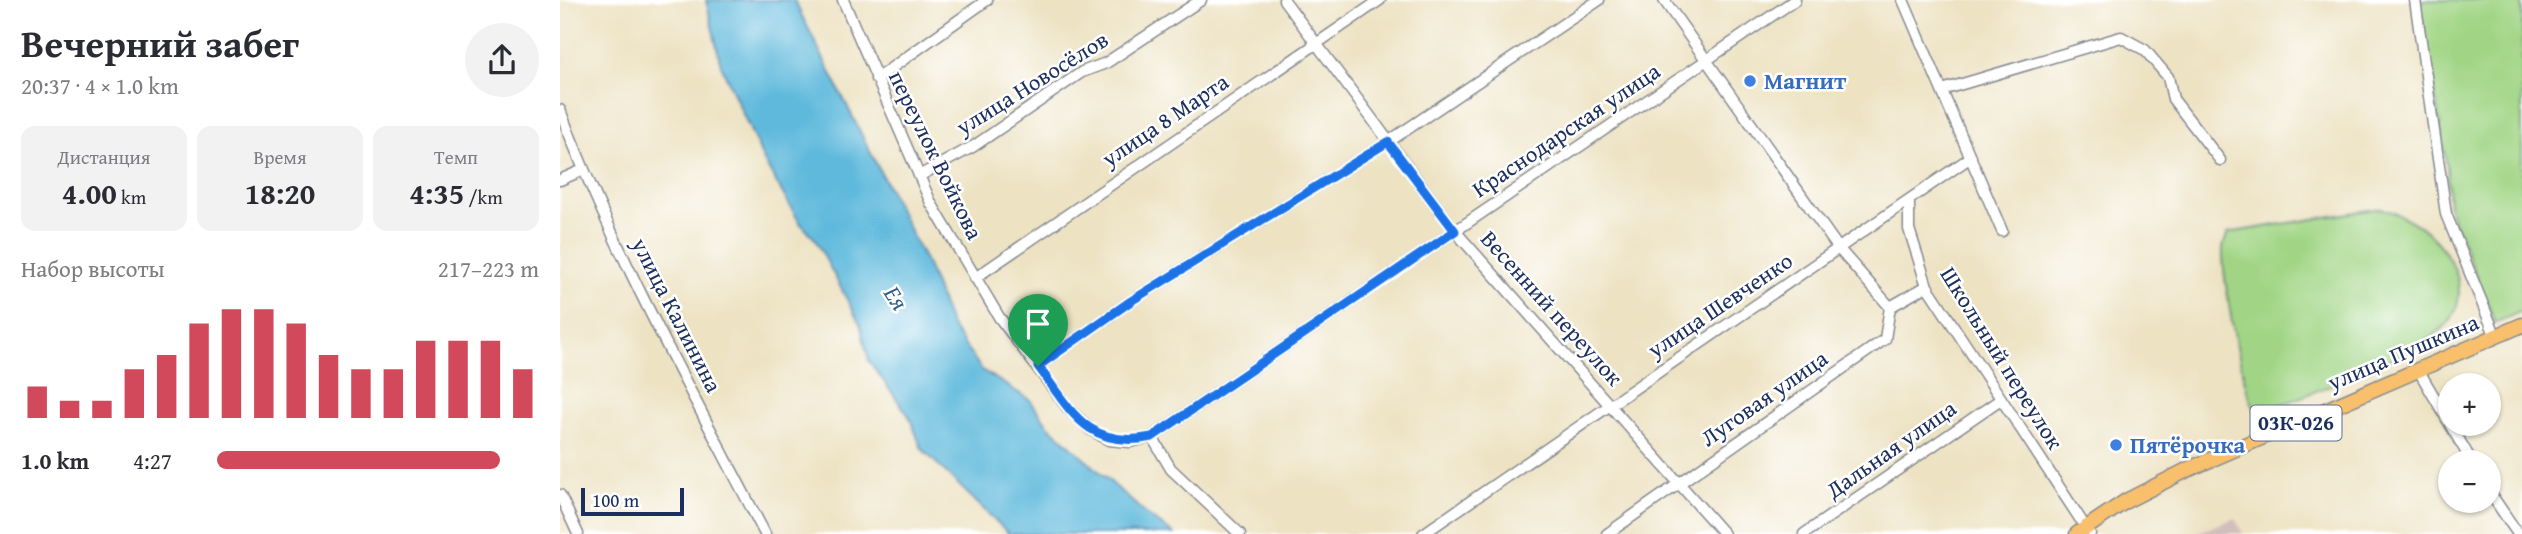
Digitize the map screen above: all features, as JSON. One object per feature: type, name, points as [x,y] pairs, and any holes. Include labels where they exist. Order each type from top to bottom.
[{"type":"main road","name":"улица Пушкина","points":[[2084,532],[2126,501],[2187,470],[2522,325]]},
{"type":"street","name":"переулок Войкова","points":[[843,0],[946,232],[999,317],[1068,407],[1090,429],[1109,440],[1130,442],[1152,437]]},
{"type":"street","points":[[876,79],[987,0]]},
{"type":"street","name":"улица Новосёлов","points":[[919,176],[974,146],[1082,72],[1106,63],[1201,0]]},
{"type":"street","name":"Весенний переулок","points":[[1284,0],[1455,231],[1678,484],[1703,506],[1724,534]]},
{"type":"street","name":"улица 8 Марта","points":[[975,278],[1144,159],[1380,0]]},
{"type":"street","points":[[1038,366],[1131,301],[1388,142],[1599,0]]},
{"type":"street","points":[[1664,0],[1704,61],[1839,249],[1890,307],[1927,286]]},
{"type":"street","name":"Краснодарская улица","points":[[1152,437],[1796,0]]},
{"type":"street","points":[[1903,0],[2002,231]]},
{"type":"street","points":[[2415,0],[2446,214],[2496,337]]},
{"type":"street","points":[[1942,90],[2121,37],[2145,50],[2168,77],[2173,99],[2220,160]]},
{"type":"street","name":"улица Калинина","points":[[560,110],[583,170],[658,330],[765,534]]},
{"type":"street","name":"улица Шевченко","points":[[1423,534],[1971,157]]},
{"type":"street","points":[[560,180],[583,170]]},
{"type":"street","name":"Школьный переулок","points":[[1909,200],[1909,229],[1927,286],[2084,532]]},
{"type":"street","name":"Луговая улица","points":[[1607,534],[1885,339],[1890,307]]},
{"type":"street","points":[[2419,371],[2465,450]]},
{"type":"street","name":"Дальная улица","points":[[1804,534],[2001,399]]},
{"type":"street","points":[[1152,437],[1171,469],[1240,534]]},
{"type":"street","points":[[560,495],[578,534]]},
{"type":"street","points":[[2501,508],[2518,534]]},
{"type":"shaded area","points":[[2235,518],[2243,534],[2193,534]]},
{"type":"green space","points":[[2419,0],[2522,0],[2522,311],[2495,323],[2449,208],[2447,167]]},
{"type":"green space","points":[[2381,208],[2422,228],[2437,242],[2451,262],[2459,285],[2453,316],[2434,335],[2413,348],[2258,414],[2246,385],[2230,308],[2223,262],[2224,243],[2228,233]]},
{"type":"water","name":"Ея","points":[[706,0],[794,0],[927,265],[951,326],[982,370],[1030,400],[1048,425],[1148,516],[1174,534],[1009,534],[922,449],[909,416],[869,361],[860,324],[815,239],[800,223],[765,163],[721,65]]},
{"type":"place","name":"Магнит","points":[[1750,81]]},
{"type":"place","name":"Пятёрочка","points":[[2116,445]]},
{"type":"route","points":[[1388,142],[1455,231],[1152,437],[1130,442],[1109,440],[1090,429],[1068,407],[1038,366],[1131,301],[1388,142]]}]
